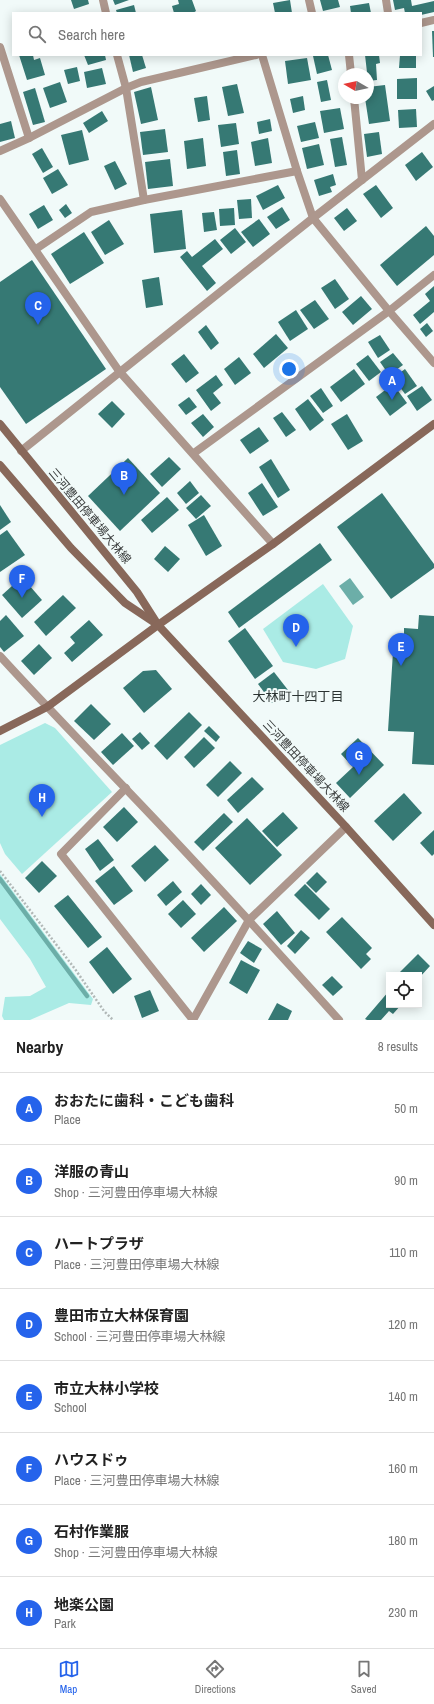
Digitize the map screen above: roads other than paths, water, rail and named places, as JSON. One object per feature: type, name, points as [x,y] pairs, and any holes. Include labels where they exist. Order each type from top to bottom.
[{"type":"main road","name":"三河豊田停車場大林線","points":[[0,424],[138,592],[158,624],[346,826],[434,925]]},
{"type":"main road","points":[[0,731],[47,707],[158,624],[273,544],[434,424]]},
{"type":"main road","name":"三河豊田停車場大林線","points":[[0,465],[71,548],[125,603],[158,624]]},
{"type":"street","points":[[103,0],[106,12]]},
{"type":"street","points":[[309,0],[312,12]]},
{"type":"street","points":[[386,0],[388,12]]},
{"type":"street","points":[[422,23],[434,20]]},
{"type":"street","points":[[0,47],[29,138]]},
{"type":"street","points":[[117,56],[126,88],[144,200]]},
{"type":"street","points":[[0,151],[29,138],[126,88],[141,82],[252,56]]},
{"type":"street","points":[[262,56],[297,171],[313,218],[389,311],[434,363]]},
{"type":"street","points":[[349,56],[350,68]]},
{"type":"street","points":[[355,104],[362,180]]},
{"type":"street","points":[[21,451],[119,371],[434,124]]},
{"type":"street","points":[[36,249],[91,212],[144,200],[297,171]]},
{"type":"street","points":[[0,199],[119,371],[273,544]]},
{"type":"street","points":[[194,454],[389,311],[434,275]]},
{"type":"street","points":[[0,656],[249,920],[339,1020]]},
{"type":"street","points":[[126,788],[61,854],[193,1020],[249,920],[346,826]]},
{"type":"waterway","points":[[0,879],[87,996]]},
{"type":"place","name":"ハートプラザ","points":[[38,325]]},
{"type":"place","name":"おおたに歯科・こども歯科","points":[[392,400]]},
{"type":"place","name":"洋服の青山","points":[[124,495]]},
{"type":"place","name":"ハウスドゥ","points":[[22,598]]},
{"type":"place","name":"豊田市立大林保育園","points":[[296,647]]},
{"type":"place","name":"市立大林小学校","points":[[401,666]]},
{"type":"place","name":"石村作業服","points":[[359,775]]},
{"type":"place","name":"地楽公園","points":[[42,817]]},
{"type":"district","name":"大林町十四丁目","points":[[298,696]]}]
